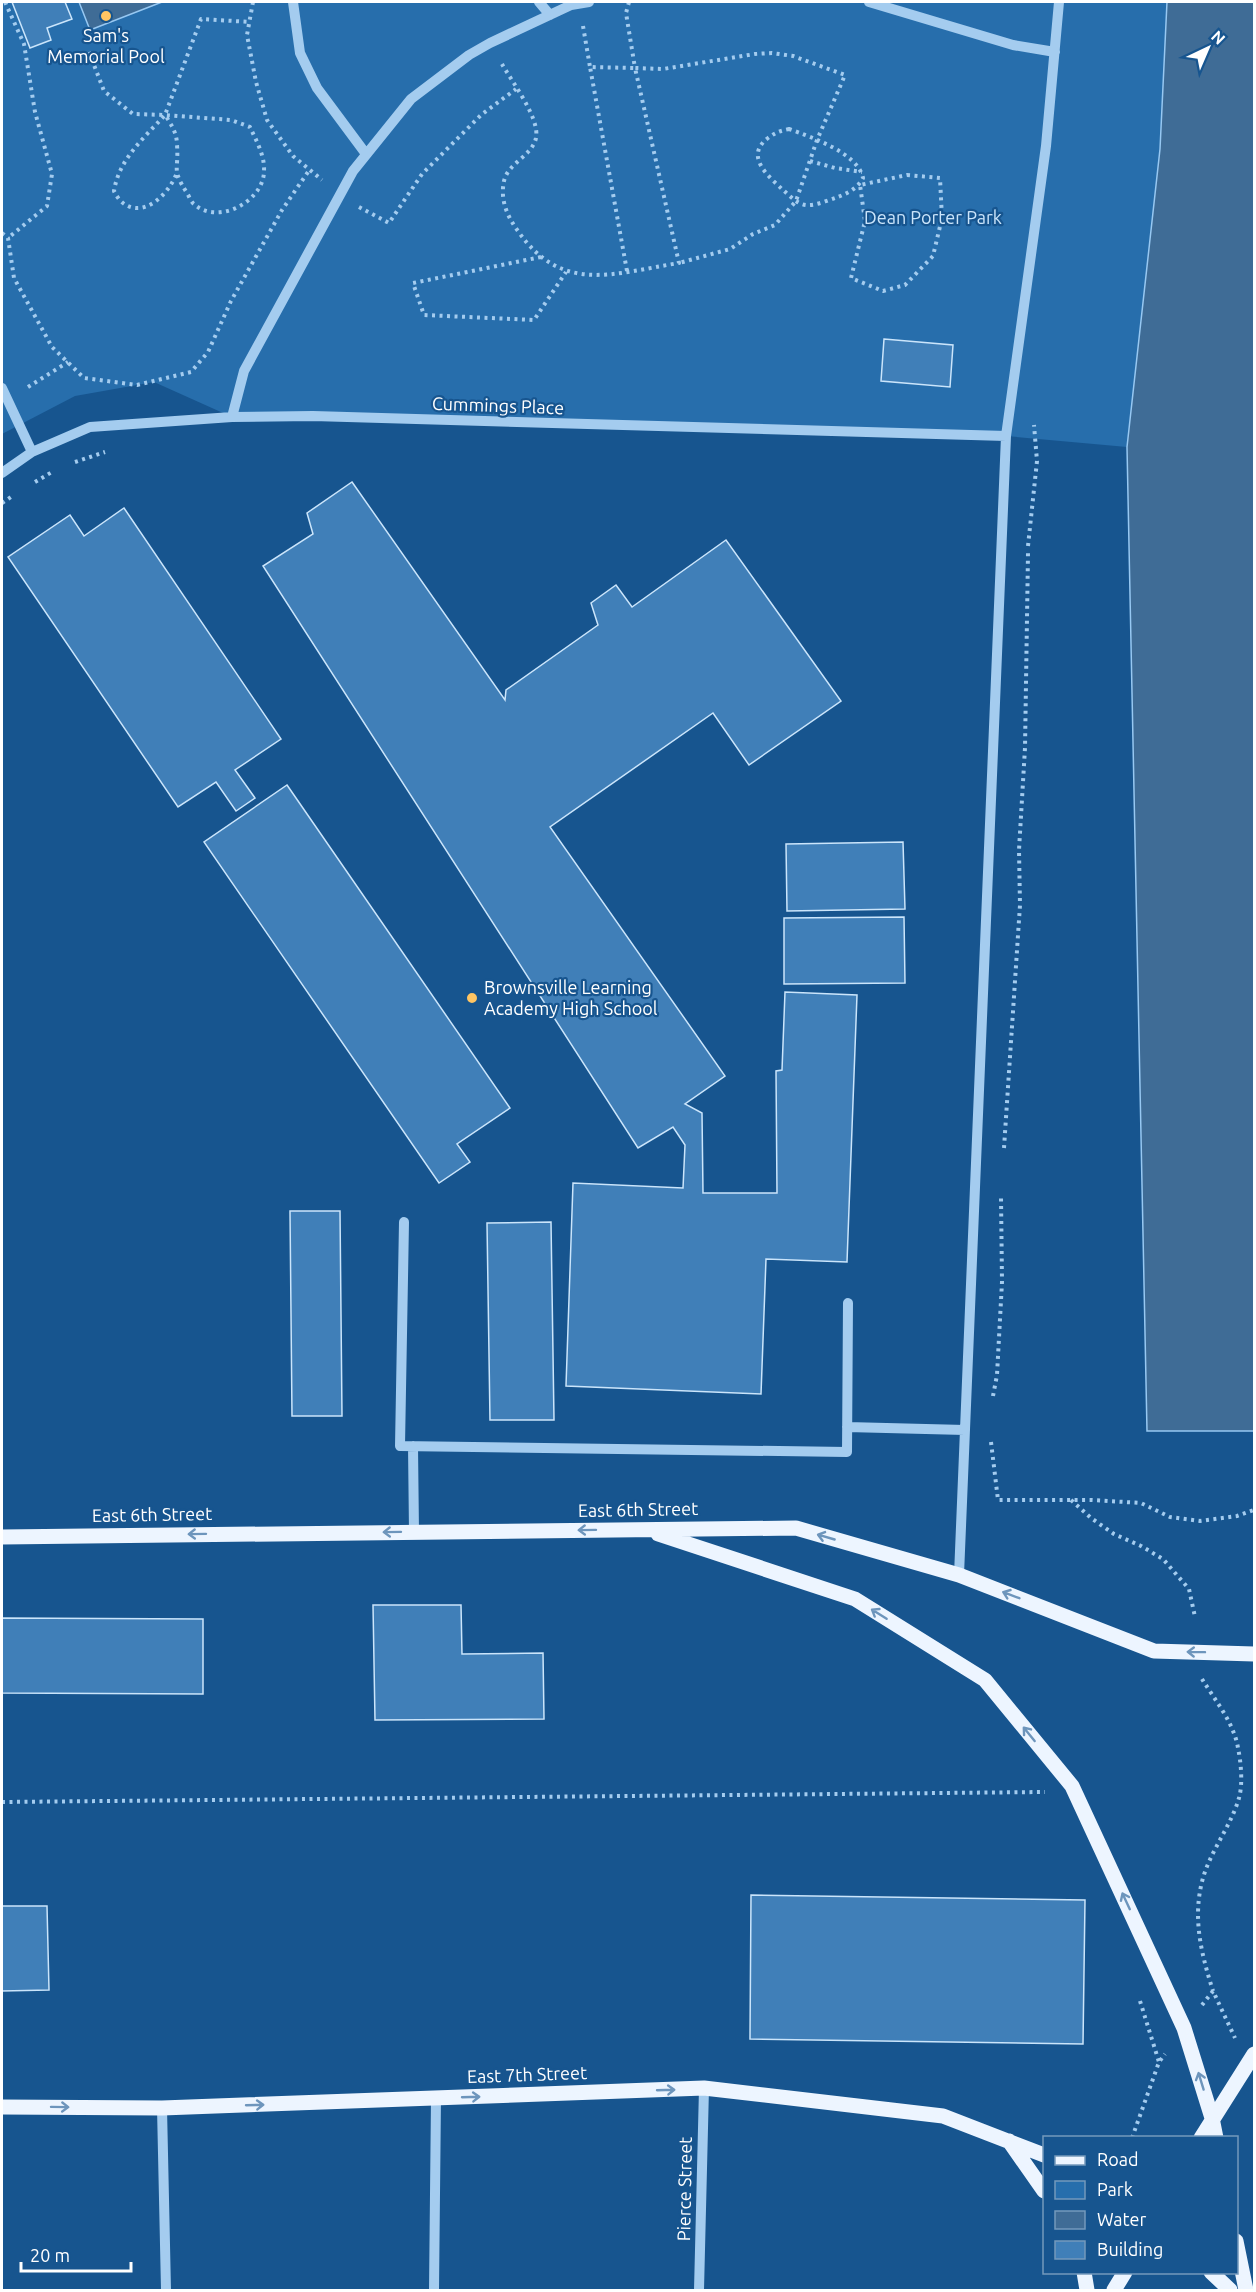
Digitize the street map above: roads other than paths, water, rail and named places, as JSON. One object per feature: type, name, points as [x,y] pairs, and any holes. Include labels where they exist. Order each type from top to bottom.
[{"type":"main road","name":"East 6th Street","points":[[2,1537],[796,1528],[959,1575],[1154,1651],[1254,1654]]},
{"type":"main road","points":[[645,1529],[855,1599],[985,1680],[1072,1786],[1184,2028],[1216,2136]]},
{"type":"main road","points":[[1203,2136],[1212,2118],[1251,2060]]},
{"type":"main road","name":"East 7th Street","points":[[2,2107],[162,2108],[704,2088],[943,2116],[1043,2155]]},
{"type":"main road","points":[[1009,2141],[1043,2191]]},
{"type":"main road","points":[[1238,2251],[1246,2290]]},
{"type":"main road","points":[[1083,2274],[1087,2290]]},
{"type":"main road","points":[[1114,2290],[1124,2274]]},
{"type":"main road","points":[[1213,2274],[1230,2290]]},
{"type":"street","points":[[293,2],[300,52],[317,87],[366,154]]},
{"type":"street","points":[[539,2],[550,15]]},
{"type":"street","points":[[869,2],[1013,45],[1055,52]]},
{"type":"street","points":[[959,1575],[1006,436],[1046,146],[1059,2]]},
{"type":"street","points":[[232,417],[244,372],[339,196],[366,154],[411,99],[469,55],[490,43],[550,15],[584,3]]},
{"type":"street","points":[[2,388],[33,452]]},
{"type":"street","name":"Cummings Place","points":[[2,473],[33,452],[90,427],[232,417],[313,416],[1006,436]]},
{"type":"street","points":[[404,1222],[400,1446],[847,1452],[848,1303]]},
{"type":"street","points":[[847,1427],[965,1430]]},
{"type":"street","points":[[413,1446],[414,1532]]},
{"type":"street","name":"Pierce Street","points":[[699,2290],[704,2088]]},
{"type":"street","points":[[434,2290],[436,2098]]},
{"type":"street","points":[[162,2108],[166,2290]]},
{"type":"water","name":"Sam's Memorial Pool","points":[[79,2],[162,2],[90,30]]},
{"type":"water","points":[[1167,2],[1254,2],[1254,1431],[1147,1431],[1127,447],[1160,149]]},
{"type":"place","name":"Sam's Memorial Pool","points":[[106,16]]},
{"type":"place","name":"Brownsville Learning Academy High School","points":[[472,998]]},
{"type":"park label","name":"Dean Porter Park","points":[[933,218]]}]
